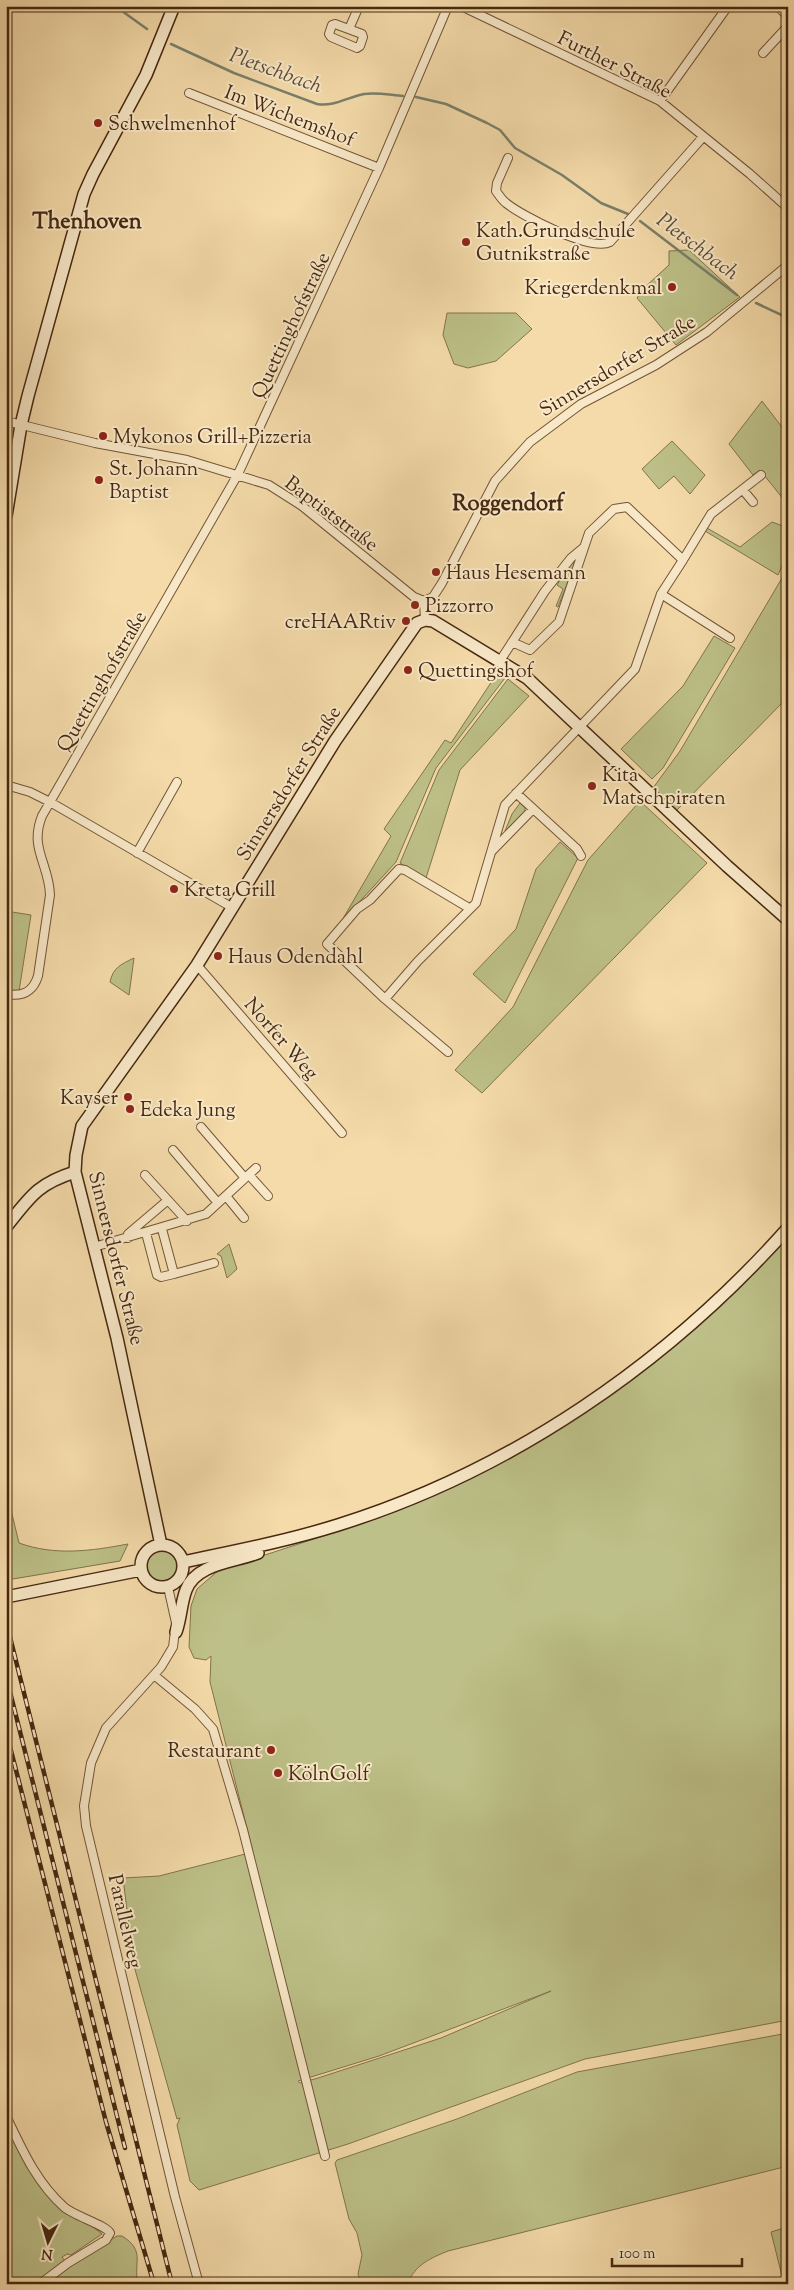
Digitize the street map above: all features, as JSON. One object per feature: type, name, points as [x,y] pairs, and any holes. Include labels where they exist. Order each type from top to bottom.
[{"type":"street","points":[[6,516],[11,454],[21,425],[84,194],[146,75],[174,6]]},
{"type":"street","points":[[349,29],[358,6]]},
{"type":"street","name":"Quettinghofstraße","points":[[6,994],[21,995],[28,992],[35,986],[38,976],[50,884],[36,838],[37,827],[238,474],[379,168],[448,6]]},
{"type":"street","name":"Further Straße","points":[[461,6],[660,101],[750,174],[788,208]]},
{"type":"street","points":[[660,101],[728,6]]},
{"type":"street","points":[[777,6],[788,16]]},
{"type":"street","points":[[763,53],[788,26]]},
{"type":"street","name":"Im Wichemshof","points":[[189,93],[379,168]]},
{"type":"street","points":[[508,158],[497,183],[496,191],[505,202],[558,232],[590,242],[604,244],[610,242],[635,215],[703,137]]},
{"type":"street","name":"Sinnersdorfer Straße","points":[[424,601],[433,597],[442,583],[495,481],[530,442],[581,404],[656,365],[707,332],[788,265]]},
{"type":"street","name":"Baptiststraße","points":[[6,421],[95,443],[187,460],[269,485],[286,495],[414,597],[424,601]]},
{"type":"street","points":[[385,999],[476,902],[502,811],[516,793],[635,670],[661,594],[711,514],[761,475]]},
{"type":"street","points":[[743,490],[752,502]]},
{"type":"street","points":[[512,642],[530,650],[559,622],[589,533],[614,509],[627,507],[683,560]]},
{"type":"street","points":[[500,661],[545,591],[571,558],[583,548]]},
{"type":"street","points":[[661,594],[730,638]]},
{"type":"street","points":[[424,601],[425,620],[433,621],[527,678],[727,866],[788,920]]},
{"type":"street","name":"Sinnersdorfer Straße","points":[[161,1545],[119,1347],[75,1172],[76,1155],[82,1126],[197,965],[355,711],[413,628],[425,620]]},
{"type":"street","points":[[137,853],[177,782]]},
{"type":"street","points":[[6,785],[30,792],[50,802],[233,908]]},
{"type":"street","points":[[516,793],[577,849],[581,856]]},
{"type":"street","points":[[492,851],[534,808]]},
{"type":"street","points":[[448,1052],[385,999],[326,944],[356,909],[370,900],[399,869],[405,870],[469,908]]},
{"type":"street","name":"Norfer Weg","points":[[197,965],[342,1133]]},
{"type":"street","points":[[201,1127],[268,1196]]},
{"type":"street","points":[[173,1150],[218,1203]]},
{"type":"street","points":[[94,1247],[206,1214],[256,1168]]},
{"type":"street","points":[[6,1228],[35,1192],[47,1183],[75,1172]]},
{"type":"street","points":[[145,1175],[187,1221]]},
{"type":"street","points":[[226,1196],[244,1218]]},
{"type":"street","points":[[128,1238],[128,1234],[168,1200]]},
{"type":"street","points":[[162,1228],[174,1274]]},
{"type":"street","points":[[183,1562],[274,1543],[340,1524],[428,1491],[470,1472],[547,1430],[618,1383],[685,1329],[742,1277],[788,1228]]},
{"type":"street","points":[[146,1233],[158,1275],[162,1277],[214,1263]]},
{"type":"street","points":[[176,1632],[181,1619],[183,1598],[187,1586],[195,1577],[214,1567],[256,1554],[274,1543]]},
{"type":"street","points":[[161,1545],[176,1549],[183,1562],[180,1578],[168,1587],[161,1588],[148,1582],[141,1570],[143,1556],[154,1546],[161,1545]]},
{"type":"street","points":[[10,1596],[141,1570]]},
{"type":"street","name":"Parallelweg","points":[[168,1587],[173,1606],[176,1632],[173,1647],[154,1675],[106,1728],[91,1763],[84,1806],[86,1826],[172,2188],[199,2284]]},
{"type":"street","points":[[154,1675],[195,1709],[213,1729],[236,1804],[325,2156]]},
{"type":"street","points":[[6,2116],[28,2161],[50,2194],[71,2212],[105,2227],[110,2233],[106,2240],[68,2263],[40,2284]]},
{"type":"green space","points":[[689,250],[740,297],[676,345],[637,298],[644,288],[669,265],[669,251]]},
{"type":"green space","points":[[447,313],[516,313],[532,329],[496,361],[468,368],[454,364],[443,335]]},
{"type":"green space","points":[[762,401],[788,435],[788,505],[760,470],[753,475],[729,444]]},
{"type":"green space","points":[[672,441],[705,475],[690,494],[674,476],[659,489],[642,469]]},
{"type":"green space","points":[[772,522],[788,528],[788,552],[778,575],[705,531],[707,528],[740,547]]},
{"type":"green space","points":[[573,560],[576,561],[558,607],[556,606],[563,589],[557,585]]},
{"type":"green space","points":[[788,564],[788,697],[676,811],[653,788],[680,751],[782,578]]},
{"type":"green space","points":[[714,636],[735,648],[663,768],[652,779],[621,749],[683,686]]},
{"type":"green space","points":[[498,672],[505,678],[436,768],[396,862],[341,922],[391,836],[384,829],[445,740],[451,743]]},
{"type":"green space","points":[[508,679],[529,696],[460,770],[426,878],[400,863],[439,770]]},
{"type":"green space","points":[[640,801],[707,863],[482,1093],[455,1070],[513,1007],[588,860]]},
{"type":"green space","points":[[520,803],[525,808],[525,812],[505,831],[512,814]]},
{"type":"green space","points":[[560,842],[578,858],[505,1003],[473,974],[516,929],[536,869]]},
{"type":"green space","points":[[6,911],[31,915],[19,991],[6,989]]},
{"type":"green space","points":[[134,958],[129,995],[110,982],[116,969]]},
{"type":"green space","points":[[788,1235],[788,2020],[585,2059],[348,2144],[199,2190],[190,2181],[177,2125],[180,2118],[177,2119],[134,1966],[123,1878],[159,1876],[253,1852],[210,1682],[211,1656],[206,1660],[194,1658],[189,1647],[191,1606],[197,1589],[219,1570],[378,1518],[481,1472],[546,1437],[623,1386],[725,1302]],"holes":[[[551,1991],[441,2038],[318,2078],[300,2083],[298,2081],[379,2056]]]},
{"type":"green space","points":[[229,1244],[237,1269],[227,1278],[221,1256],[217,1254]]},
{"type":"green space","points":[[6,1489],[19,1543],[46,1550],[60,1551],[100,1549],[128,1544],[120,1561],[7,1580]]},
{"type":"green space","points":[[163,1550],[175,1554],[179,1566],[175,1578],[163,1582],[151,1578],[147,1566],[151,1554]]},
{"type":"green space","points":[[788,2033],[788,2166],[448,2251],[419,2267],[408,2284],[361,2284],[358,2274],[362,2255],[357,2233],[349,2219],[335,2163],[337,2160],[457,2119],[577,2072]]},
{"type":"green space","points":[[6,2122],[44,2189],[102,2234],[71,2255],[67,2254],[62,2257],[65,2261],[33,2284],[6,2284]]},
{"type":"green space","points":[[784,2228],[788,2238],[788,2284],[784,2284],[771,2232]]},
{"type":"green space","points":[[117,2236],[122,2236],[134,2247],[137,2257],[138,2284],[43,2284],[68,2266]]},
{"type":"waterway","name":"Pletschbach","points":[[115,6],[147,29]]},
{"type":"waterway","name":"Pletschbach","points":[[171,44],[234,73],[317,104],[335,103],[369,93],[403,96]]},
{"type":"waterway","name":"Pletschbach","points":[[416,97],[446,104],[500,130],[515,148],[562,175],[601,203],[628,214]]},
{"type":"waterway","name":"Pletschbach","points":[[640,221],[737,295]]},
{"type":"waterway","name":"Pletschbach","points":[[756,303],[788,318]]},
{"type":"railway","points":[[6,1621],[172,2284]]},
{"type":"railway","points":[[6,1676],[125,2148]]},
{"type":"railway","points":[[6,1731],[106,2122],[154,2284]]},
{"type":"place","name":"Schwelmenhof","points":[[98,123]]},
{"type":"place","name":"Kath.Grundschule Gutnikstraße","points":[[466,242]]},
{"type":"place","name":"Kriegerdenkmal","points":[[672,287]]},
{"type":"place","name":"Mykonos Grill+Pizzeria","points":[[103,436]]},
{"type":"place","name":"St. Johann Baptist","points":[[99,480]]},
{"type":"place","name":"Haus Hesemann","points":[[436,572]]},
{"type":"place","name":"Pizzorro","points":[[415,605]]},
{"type":"place","name":"creHAARtiv","points":[[406,621]]},
{"type":"place","name":"Quettingshof","points":[[408,670]]},
{"type":"place","name":"Kita Matschpiraten","points":[[592,786]]},
{"type":"place","name":"Kreta Grill","points":[[174,889]]},
{"type":"place","name":"Haus Odendahl","points":[[218,956]]},
{"type":"place","name":"Kayser","points":[[128,1097]]},
{"type":"place","name":"Edeka Jung","points":[[130,1109]]},
{"type":"place","name":"Restaurant","points":[[271,1750]]},
{"type":"place","name":"KölnGolf","points":[[278,1773]]},
{"type":"district","name":"Thenhoven","points":[[87,220]]},
{"type":"district","name":"Roggendorf","points":[[508,502]]}]
